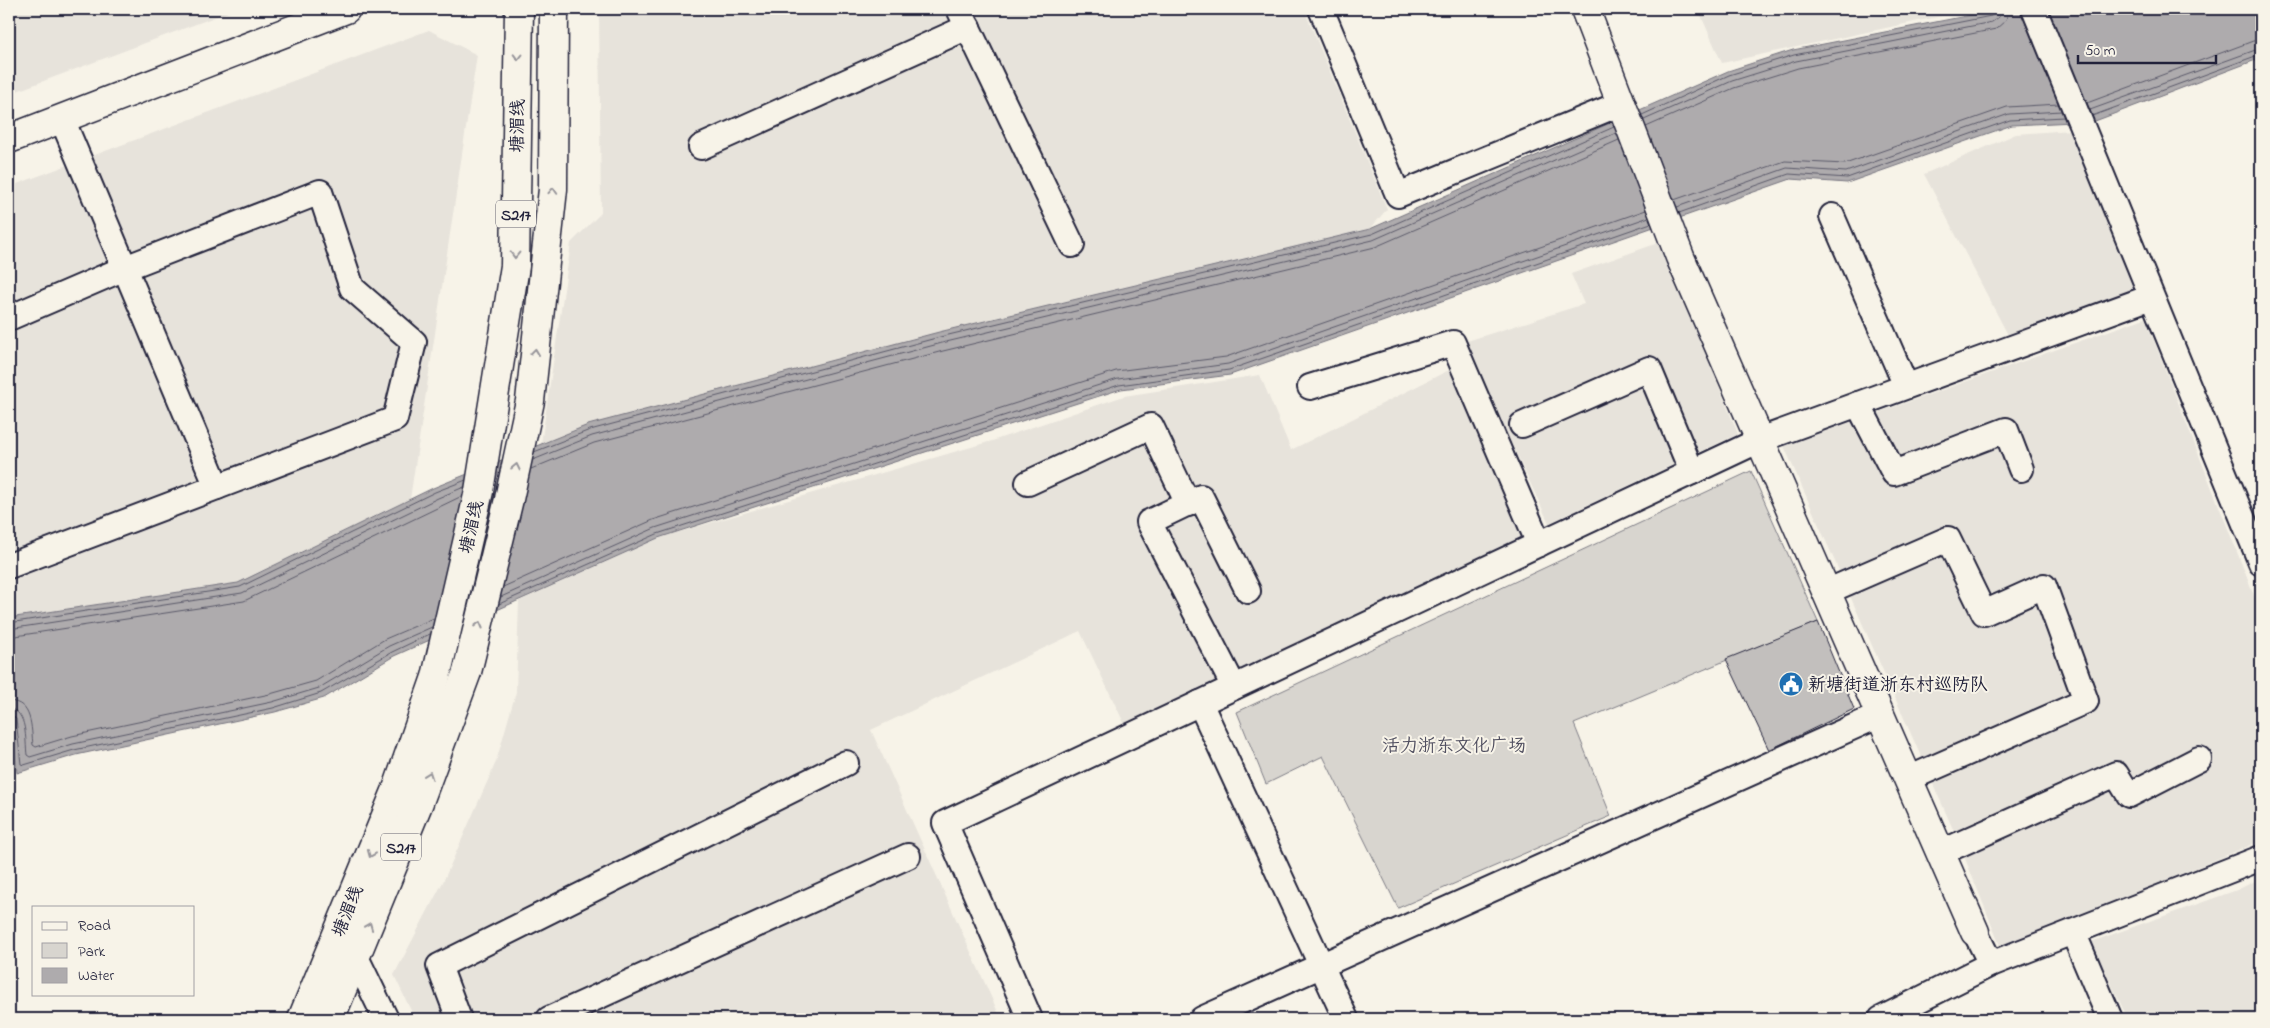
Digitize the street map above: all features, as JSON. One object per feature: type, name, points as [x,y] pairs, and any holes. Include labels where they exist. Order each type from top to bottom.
[{"type":"main road","points":[[9,137],[62,119],[308,15],[346,9]]},
{"type":"main road","name":"塘湄线","points":[[302,1019],[397,789],[436,676],[479,491],[515,266],[519,9]]},
{"type":"main road","name":"S217","points":[[330,1019],[419,802],[467,672],[510,499],[530,401],[553,189],[554,9]]},
{"type":"main road","points":[[1585,9],[1680,257],[1976,932]]},
{"type":"street","points":[[1321,9],[1398,195],[1622,103]]},
{"type":"street","points":[[2034,9],[2261,563]]},
{"type":"street","points":[[701,147],[964,18],[1072,245]]},
{"type":"street","points":[[62,119],[217,487]]},
{"type":"street","points":[[9,318],[125,268],[320,192],[352,288],[414,342],[395,419],[9,566]]},
{"type":"street","points":[[1832,216],[1906,386]]},
{"type":"street","points":[[1030,1019],[945,823],[1760,440],[2151,297]]},
{"type":"street","points":[[1310,387],[1453,343],[1539,544]]},
{"type":"street","points":[[1522,425],[1649,369],[1692,472]]},
{"type":"street","points":[[1858,404],[1894,473],[2006,430],[2021,469]]},
{"type":"street","points":[[1028,483],[1151,426],[1188,504]]},
{"type":"street","points":[[1234,687],[1149,522],[1201,497],[1248,591]]},
{"type":"street","points":[[1826,592],[1948,539],[1984,613],[2044,586],[2086,701],[1908,778]]},
{"type":"street","points":[[1200,703],[1346,1019]]},
{"type":"street","points":[[1202,1019],[1880,715]]},
{"type":"street","points":[[1940,853],[2116,774],[2130,795],[2198,759]]},
{"type":"street","points":[[459,1019],[440,966],[846,763]]},
{"type":"street","points":[[549,1019],[908,856]]},
{"type":"street","points":[[1882,1019],[1991,964],[2261,858]]},
{"type":"street","points":[[1976,932],[1991,964]]},
{"type":"street","points":[[2073,932],[2110,1019]]},
{"type":"street","points":[[356,957],[386,1019]]},
{"type":"shaded area","points":[[9,9],[236,9],[9,94]]},
{"type":"shaded area","points":[[599,9],[1304,9],[1387,209],[1370,229],[939,332],[541,444],[571,243],[601,213]]},
{"type":"shaded area","points":[[1698,9],[1975,9],[1722,63]]},
{"type":"shaded area","points":[[429,30],[477,55],[410,499],[239,583],[9,618],[9,187]]},
{"type":"shaded area","points":[[2072,130],[2138,290],[2008,335],[1924,174],[2016,134]]},
{"type":"shaded area","points":[[1661,242],[1738,434],[1549,523],[1464,342],[1584,304],[1571,274]]},
{"type":"shaded area","points":[[2145,318],[2261,613],[2261,841],[2001,948],[1956,836],[1784,446]]},
{"type":"shaded area","points":[[1453,368],[1524,537],[1361,618],[1124,723],[1080,631],[871,730],[1001,1019],[415,1019],[394,975],[443,882],[496,762],[516,692],[519,601],[658,538],[992,441],[1124,396],[1260,375],[1291,450]]},
{"type":"shaded area","points":[[2261,878],[2261,1019],[2128,1019],[2091,942],[2237,890]]},
{"type":"green space","name":"活力浙东文化广场","points":[[1751,471],[1818,622],[1574,724],[1611,816],[1398,908],[1323,756],[1266,784],[1237,712]]},
{"type":"water","points":[[2002,9],[2261,9],[2261,58],[2095,121],[2012,125],[1847,183],[1791,179],[1230,375],[1121,389],[658,538],[394,656],[324,698],[275,712],[76,755],[17,773],[9,700],[9,618],[238,583],[433,488],[588,425],[939,332],[1370,229],[1728,71],[1793,50]]},
{"type":"building","name":"新塘街道浙东村巡防队","points":[[1818,622],[1854,709],[1769,750],[1726,659]]},
{"type":"place","name":"新塘街道浙东村巡防队","points":[[1791,684]]}]
